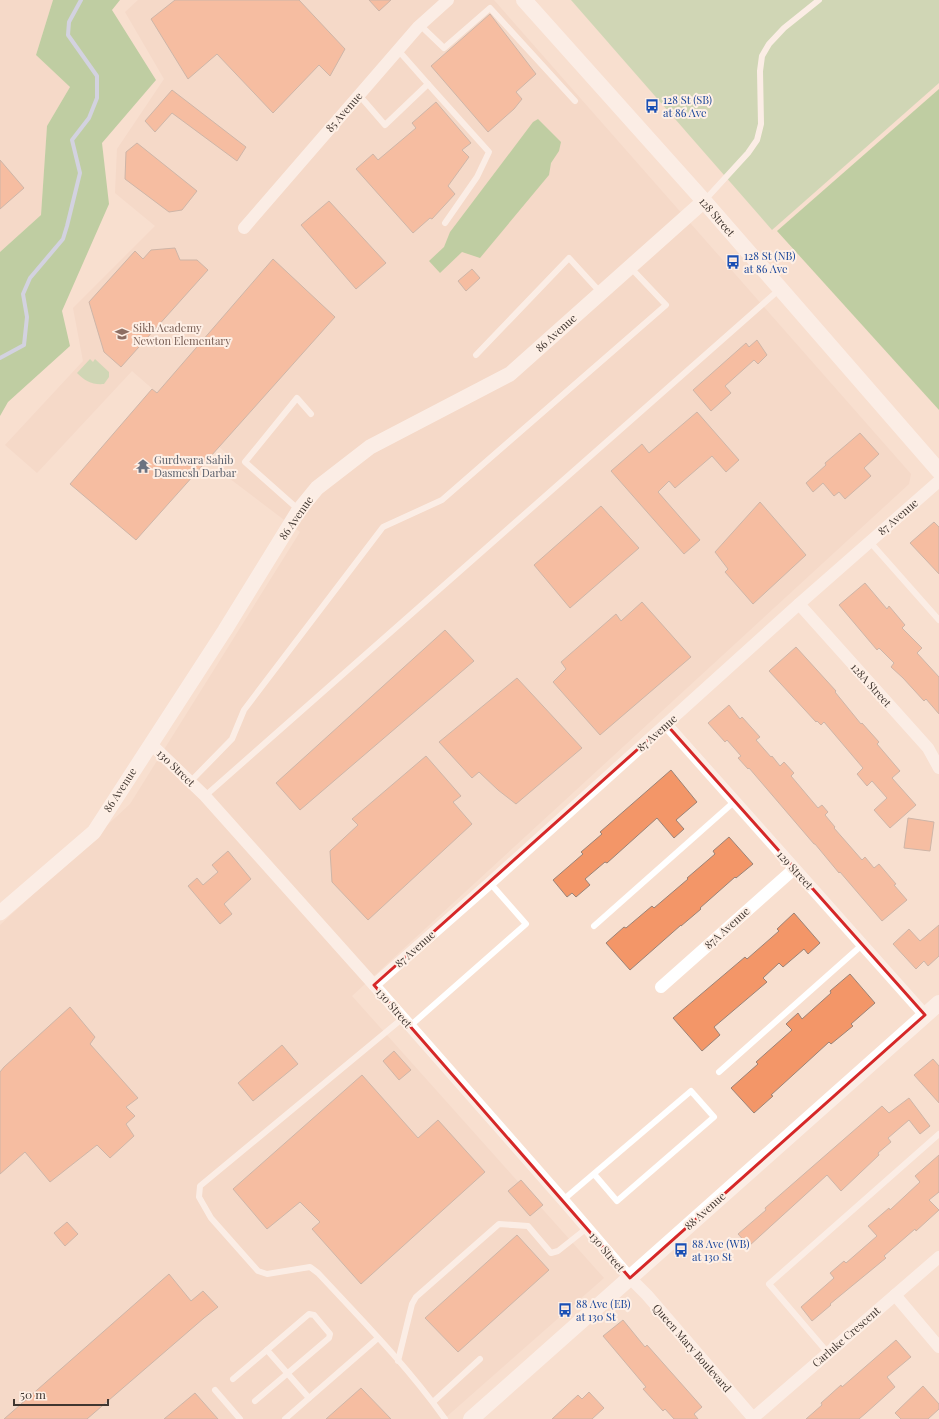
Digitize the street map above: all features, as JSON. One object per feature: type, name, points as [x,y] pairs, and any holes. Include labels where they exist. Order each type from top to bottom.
[{"type":"main road","name":"128 Street","points":[[524,0],[780,288],[939,472]]},
{"type":"main road","name":"88 Avenue","points":[[471,1419],[939,1003]]},
{"type":"street","name":"85 Avenue","points":[[244,228],[420,25],[448,0]]},
{"type":"street","name":"86 Avenue","points":[[0,913],[94,832],[225,630],[298,510],[317,488],[370,447],[510,374],[704,202]]},
{"type":"street","name":"87 Avenue","points":[[374,985],[490,883],[799,604],[939,481]]},
{"type":"street","name":"128A Street","points":[[799,604],[928,748],[939,768]]},
{"type":"street","name":"129 Street","points":[[666,724],[925,1016]]},
{"type":"street","name":"130 Street","points":[[151,744],[205,796],[374,985],[630,1278]]},
{"type":"street","name":"87A Avenue","points":[[661,987],[794,869]]},
{"type":"street","name":"Carluke Crescent","points":[[753,1419],[939,1257]]},
{"type":"street","name":"Queen Mary Boulevard","points":[[630,1278],[647,1295],[753,1419]]},
{"type":"street","points":[[895,1294],[939,1346]]},
{"type":"lane","points":[[704,202],[748,153],[757,140],[761,124],[760,71],[762,56],[769,44],[784,28],[819,0]]},
{"type":"lane","points":[[420,25],[444,48],[490,8],[576,101]]},
{"type":"lane","points":[[398,50],[489,152],[477,177],[445,222]]},
{"type":"lane","points":[[359,95],[385,125],[428,84]]},
{"type":"lane","points":[[476,355],[569,258],[601,293]]},
{"type":"lane","points":[[190,782],[232,739],[244,710],[383,527],[442,500],[666,305],[630,267]]},
{"type":"lane","points":[[205,796],[780,288]]},
{"type":"lane","points":[[298,510],[245,462],[297,398],[311,414]]},
{"type":"lane","points":[[870,542],[939,620]]},
{"type":"lane","points":[[594,926],[735,802]]},
{"type":"lane","points":[[445,1419],[433,1402],[378,1338],[318,1273],[310,1267],[268,1274],[258,1271],[210,1218],[199,1197],[200,1186],[406,1022],[526,924],[490,883]]},
{"type":"lane","points":[[719,1072],[862,945]]},
{"type":"lane","points":[[563,1200],[691,1091],[714,1117],[617,1201],[594,1174]]},
{"type":"lane","points":[[828,1353],[769,1284],[939,1134]]},
{"type":"lane","points":[[398,1362],[412,1304],[416,1297],[499,1224],[528,1226],[551,1253],[558,1251],[587,1228]]},
{"type":"lane","points":[[233,1379],[309,1314],[314,1315],[330,1334],[330,1338],[255,1401]]},
{"type":"lane","points":[[285,1419],[378,1338]]},
{"type":"lane","points":[[266,1350],[309,1398]]},
{"type":"lane","points":[[433,1402],[480,1359]]},
{"type":"lane","points":[[215,1390],[240,1419]]},
{"type":"highlighted area","points":[[666,724],[925,1015],[630,1278],[374,985]]},
{"type":"shaded area","points":[[0,0],[53,0],[36,55],[70,87],[47,126],[41,215],[1,251],[0,267]]},
{"type":"shaded area","points":[[138,0],[494,0],[911,474],[909,484],[352,996],[604,1278],[444,1419],[0,1419],[0,925],[130,804],[300,532],[221,472],[232,458],[132,371],[37,473],[5,445],[83,361],[73,308],[155,226],[115,193],[117,149],[164,79],[125,12]]},
{"type":"green space","points":[[53,0],[120,0],[112,10],[156,80],[102,143],[109,204],[62,311],[70,346],[8,402],[0,416],[0,252],[41,215],[47,126],[70,87],[36,55]]},
{"type":"green space","points":[[571,0],[939,0],[939,83],[772,230]]},
{"type":"green space","points":[[939,89],[939,410],[777,231]]},
{"type":"green space","points":[[538,119],[561,142],[559,151],[551,163],[549,175],[480,258],[462,252],[440,273],[429,261],[444,247],[450,232],[533,122]]},
{"type":"green space","points":[[90,359],[93,362],[95,359],[109,372],[109,377],[104,384],[89,382],[77,373]]},
{"type":"building","points":[[175,0],[299,0],[345,49],[330,76],[319,65],[273,113],[217,54],[188,79],[151,19]]},
{"type":"building","points":[[369,0],[391,0],[379,11]]},
{"type":"building","points":[[490,14],[536,74],[516,92],[522,99],[514,109],[488,132],[431,66]]},
{"type":"building","points":[[172,90],[246,147],[237,161],[172,113],[155,132],[145,121]]},
{"type":"building","points":[[436,102],[471,143],[462,150],[469,157],[448,186],[455,194],[432,219],[430,218],[413,233],[356,169],[373,154],[378,160],[416,128],[412,123]]},
{"type":"building","points":[[137,143],[197,191],[182,210],[169,212],[125,179],[126,152]]},
{"type":"building","points":[[0,160],[24,188],[0,209]]},
{"type":"building","points":[[329,201],[386,263],[356,289],[301,225]]},
{"type":"building","points":[[175,248],[180,260],[197,260],[208,270],[121,367],[104,352],[89,302],[135,251],[143,259],[151,250]]},
{"type":"building","points":[[273,259],[335,317],[136,540],[70,484],[152,389],[157,393]]},
{"type":"building","points":[[472,269],[480,278],[466,291],[458,281]]},
{"type":"building","points":[[757,340],[767,355],[758,364],[754,360],[725,386],[731,393],[711,411],[693,390],[746,343],[749,347]]},
{"type":"building","points":[[697,412],[739,460],[726,472],[712,456],[675,488],[669,481],[658,492],[700,540],[684,554],[611,471],[642,444],[649,453]]},
{"type":"building","points":[[860,433],[879,454],[864,468],[871,476],[845,499],[839,492],[834,496],[823,483],[813,492],[806,483],[826,465],[825,463]]},
{"type":"building","points":[[760,502],[806,555],[753,604],[725,572],[728,569],[715,552]]},
{"type":"building","points":[[601,506],[639,548],[570,608],[534,565]]},
{"type":"building","points":[[934,522],[939,527],[939,574],[910,543]]},
{"type":"building","points":[[865,583],[887,609],[889,606],[905,625],[902,628],[922,648],[917,653],[939,677],[939,714],[926,699],[924,701],[891,667],[894,663],[879,648],[877,650],[839,605]]},
{"type":"building","points":[[642,602],[691,657],[600,735],[553,682],[566,669],[561,662],[616,614],[621,621]]},
{"type":"building","points":[[445,630],[474,661],[300,810],[276,783]]},
{"type":"building","points":[[796,647],[836,691],[835,692],[861,724],[862,723],[879,742],[877,744],[900,771],[892,778],[916,805],[890,828],[874,810],[887,798],[872,781],[867,786],[857,774],[863,768],[824,722],[821,725],[817,721],[816,722],[769,671]]},
{"type":"building","points":[[517,678],[582,748],[516,804],[479,772],[472,778],[439,742]]},
{"type":"building","points":[[729,705],[740,719],[742,717],[760,737],[756,740],[771,757],[772,756],[780,766],[784,762],[794,773],[791,776],[818,808],[822,805],[828,812],[825,815],[835,827],[834,828],[862,860],[865,857],[874,868],[879,864],[896,884],[894,885],[907,900],[882,921],[749,768],[748,769],[738,758],[741,756],[727,740],[725,742],[708,723]]},
{"type":"building","points":[[426,756],[461,796],[453,802],[472,824],[368,920],[332,882],[330,851],[358,825],[352,819]]},
{"type":"building","points":[[671,770],[697,802],[676,820],[684,829],[674,838],[657,818],[607,863],[605,862],[585,879],[590,885],[576,897],[572,893],[567,897],[553,880],[583,854],[581,852],[602,834],[600,832]]},
{"type":"building","points":[[908,818],[934,822],[930,851],[904,848]]},
{"type":"building","points":[[729,837],[753,864],[736,878],[735,877],[700,908],[701,909],[630,970],[606,943],[652,906],[654,908],[688,879],[687,878],[715,854],[713,851]]},
{"type":"building","points":[[228,851],[251,879],[224,904],[232,914],[220,924],[188,886],[197,878],[203,885],[218,872],[212,865]]},
{"type":"building","points":[[794,913],[820,943],[808,954],[804,949],[783,967],[779,963],[763,978],[767,982],[714,1027],[720,1035],[702,1051],[673,1018],[745,957],[747,959],[779,931],[777,929]]},
{"type":"building","points":[[939,925],[939,956],[928,966],[924,961],[916,969],[893,944],[909,929],[920,941]]},
{"type":"building","points":[[850,974],[875,1003],[851,1024],[853,1026],[831,1044],[829,1042],[771,1095],[773,1096],[754,1113],[731,1088],[758,1064],[756,1062],[792,1030],[786,1024],[798,1013],[802,1019],[831,993],[830,991]]},
{"type":"building","points":[[70,1007],[95,1037],[90,1044],[138,1098],[126,1107],[135,1116],[126,1124],[134,1136],[110,1158],[97,1145],[50,1182],[25,1152],[0,1174],[0,1072]]},
{"type":"building","points":[[282,1045],[298,1064],[253,1101],[238,1083]]},
{"type":"building","points":[[394,1051],[411,1070],[399,1080],[383,1061]]},
{"type":"building","points":[[933,1059],[939,1066],[939,1103],[914,1075]]},
{"type":"building","points":[[362,1075],[418,1138],[438,1120],[485,1172],[361,1284],[312,1229],[320,1222],[300,1202],[267,1229],[233,1189]]},
{"type":"building","points":[[909,1098],[930,1126],[920,1134],[909,1120],[888,1138],[891,1142],[878,1153],[879,1155],[841,1191],[827,1175],[749,1246],[738,1234],[766,1210],[765,1208],[882,1106],[889,1113]]},
{"type":"building","points":[[939,1155],[939,1192],[929,1200],[939,1210],[916,1231],[915,1229],[884,1256],[886,1258],[830,1304],[831,1305],[812,1321],[801,1307],[834,1278],[830,1273],[844,1261],[846,1263],[877,1236],[868,1226],[889,1208],[890,1210],[920,1182],[915,1176]]},
{"type":"building","points":[[521,1180],[543,1205],[530,1216],[508,1191]]},
{"type":"building","points":[[67,1222],[78,1234],[65,1246],[54,1233]]},
{"type":"building","points":[[517,1235],[549,1270],[458,1352],[425,1318]]},
{"type":"building","points":[[169,1274],[191,1301],[203,1291],[218,1307],[87,1419],[4,1419]]},
{"type":"building","points":[[623,1320],[645,1347],[647,1345],[702,1407],[694,1414],[698,1419],[674,1419],[665,1409],[663,1411],[643,1389],[646,1387],[603,1336]]},
{"type":"building","points":[[896,1340],[911,1357],[887,1377],[895,1387],[866,1413],[859,1419],[806,1419],[841,1385],[842,1387]]},
{"type":"building","points":[[923,1386],[939,1404],[939,1409],[928,1419],[901,1419],[895,1413]]},
{"type":"building","points":[[361,1388],[391,1419],[326,1419]]},
{"type":"building","points":[[589,1392],[604,1408],[592,1419],[552,1419],[578,1395],[582,1399]]},
{"type":"building","points":[[195,1393],[218,1419],[164,1419]]},
{"type":"waterway","points":[[0,358],[24,345],[27,317],[23,294],[30,278],[63,239],[80,173],[72,140],[89,118],[97,98],[97,76],[68,35],[69,22],[81,0]]},
{"type":"place","name":"128 St (SB) at 86 Ave","points":[[652,106]]},
{"type":"place","name":"128 St (NB) at 86 Ave","points":[[733,262]]},
{"type":"place","name":"Sikh Academy Newton Elementary","points":[[122,334]]},
{"type":"place","name":"Gurdwara Sahib Dasmesh Darbar","points":[[143,466]]},
{"type":"place","name":"88 Ave (WB) at 130 St","points":[[681,1250]]},
{"type":"place","name":"88 Ave (EB) at 130 St","points":[[565,1310]]}]
